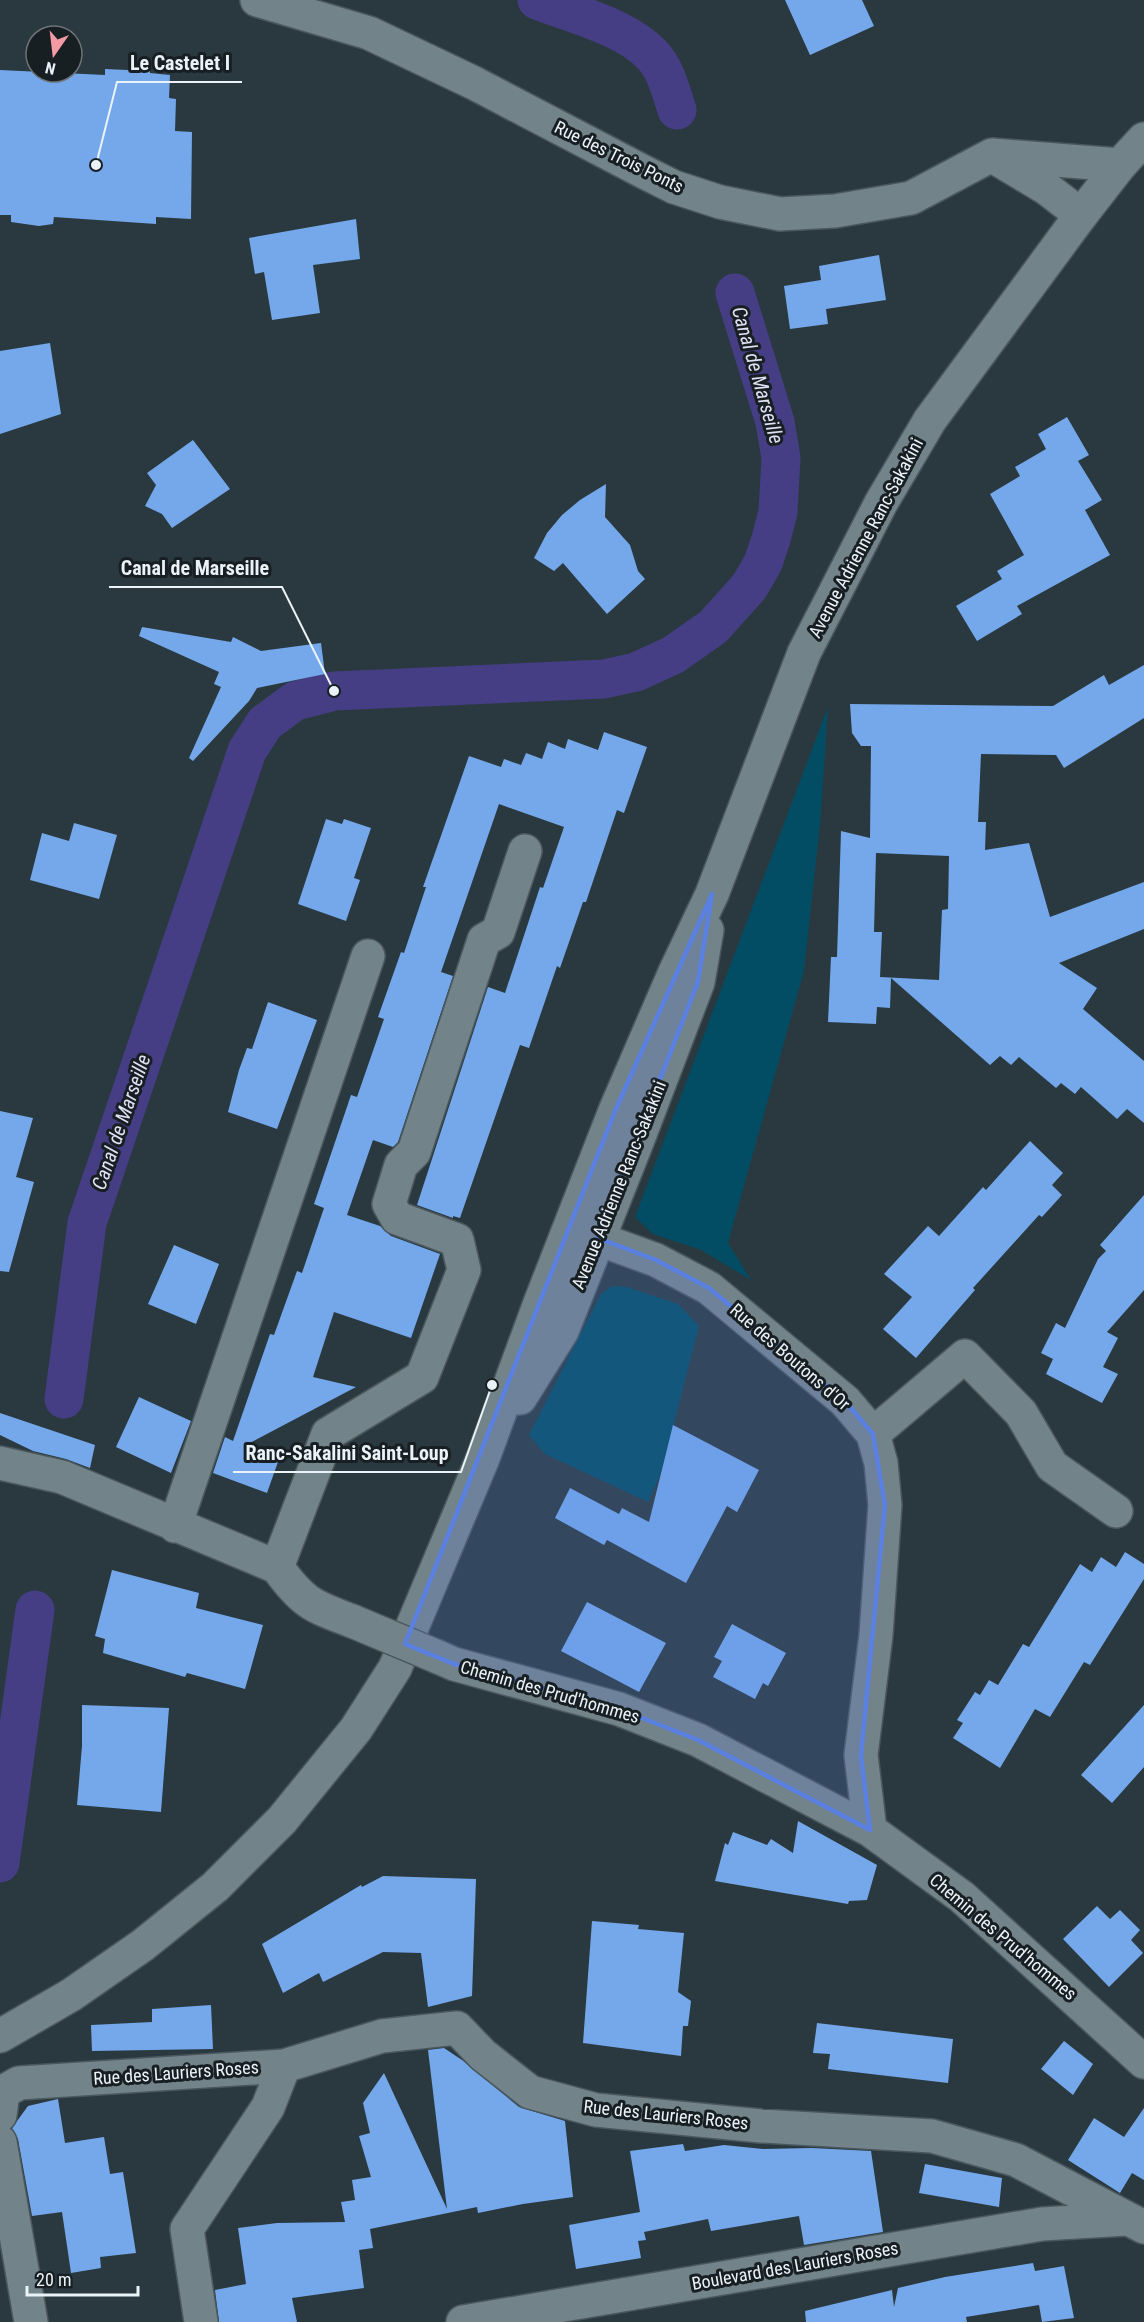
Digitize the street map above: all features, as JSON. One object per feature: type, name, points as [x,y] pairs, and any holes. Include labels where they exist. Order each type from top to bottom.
[{"type":"street","name":"Rue des Trois Ponts","points":[[257,0],[369,33],[474,83],[674,187],[720,202],[780,214],[835,211],[911,198],[992,155]]},
{"type":"street","points":[[992,155],[1046,188],[1081,215],[1120,165],[1144,139]]},
{"type":"street","points":[[992,155],[1120,165]]},
{"type":"street","name":"Avenue Adrienne Ranc-Sakakini","points":[[0,2036],[71,1995],[143,1945],[215,1887],[282,1820],[356,1728],[395,1668],[483,1458],[698,982],[712,894],[804,653],[881,503],[930,420],[1081,215]]},
{"type":"street","points":[[0,1463],[62,1477],[277,1567],[328,1434],[422,1377],[464,1270],[458,1240],[397,1218],[389,1204],[401,1165],[414,1152],[484,940],[498,932],[525,851]]},
{"type":"street","points":[[175,1526],[368,956]]},
{"type":"street","name":"Rue des Boutons d'Or","points":[[584,1233],[656,1260],[709,1288],[844,1401],[873,1434],[881,1463],[885,1505],[876,1635],[861,1755],[870,1830]]},
{"type":"street","points":[[873,1434],[965,1356],[1021,1413],[1052,1466],[1116,1510]]},
{"type":"street","name":"Chemin des Prud'hommes","points":[[277,1567],[295,1592],[309,1604],[454,1664],[619,1709],[688,1736],[870,1830],[962,1898],[1144,2062]]},
{"type":"street","name":"Rue des Lauriers Roses","points":[[0,2115],[3,2092],[19,2083],[284,2066],[382,2036],[457,2028],[483,2055],[530,2092],[596,2110],[760,2126],[932,2136],[1016,2160],[1136,2223]]},
{"type":"street","points":[[201,2322],[187,2229],[268,2107],[284,2066]]},
{"type":"street","points":[[0,2142],[31,2322]]},
{"type":"street","name":"Boulevard des Lauriers Roses","points":[[464,2322],[1042,2224],[1136,2223]]},
{"type":"highlighted area","points":[[712,894],[698,982],[598,1238],[656,1260],[709,1288],[845,1401],[873,1434],[885,1505],[861,1755],[870,1830],[698,1740],[619,1709],[454,1664],[405,1644],[615,1111]]},
{"type":"shaded area","points":[[828,707],[820,825],[804,971],[728,1243],[751,1280],[701,1250],[653,1234],[635,1217]]},
{"type":"shaded area","points":[[612,1286],[627,1287],[678,1304],[699,1326],[661,1473],[648,1502],[545,1454],[529,1435],[601,1294]]},
{"type":"building","points":[[785,0],[862,0],[874,26],[810,55]]},
{"type":"building","points":[[105,69],[150,71],[150,73],[170,75],[169,98],[176,99],[175,131],[192,132],[191,219],[156,217],[156,224],[54,217],[53,224],[39,226],[11,222],[11,215],[0,215],[0,70],[24,71],[24,84],[84,84],[84,74],[105,75]]},
{"type":"building","points":[[356,219],[360,259],[313,265],[320,313],[272,320],[264,272],[255,274],[249,238]]},
{"type":"building","points":[[879,255],[886,300],[826,309],[828,324],[790,329],[784,286],[821,280],[819,266]]},
{"type":"building","points":[[50,343],[61,414],[0,434],[0,351]]},
{"type":"building","points":[[1067,417],[1089,455],[1078,461],[1102,500],[1085,510],[1110,555],[1017,606],[1022,614],[977,641],[956,606],[1002,579],[997,571],[1024,555],[990,494],[1020,476],[1015,467],[1046,449],[1038,434]]},
{"type":"building","points":[[193,440],[230,489],[172,528],[162,514],[145,506],[156,485],[147,473]]},
{"type":"building","points":[[606,484],[605,517],[630,545],[638,571],[645,579],[607,614],[563,563],[554,571],[534,558],[547,533],[562,515],[580,500]]},
{"type":"building","points":[[142,627],[231,642],[233,637],[261,651],[321,643],[325,674],[257,688],[249,701],[193,761],[189,758],[221,687],[214,684],[219,672],[139,636]]},
{"type":"building","points":[[1144,665],[1144,718],[1064,768],[1056,755],[981,754],[978,822],[986,822],[985,850],[1029,843],[1050,917],[1144,882],[1144,929],[1059,963],[1097,988],[1083,1009],[1144,1061],[1144,1123],[1127,1109],[1117,1119],[1081,1087],[1075,1094],[1061,1083],[1056,1088],[1019,1057],[1011,1065],[1000,1056],[990,1065],[891,978],[890,1008],[877,1007],[876,1024],[828,1022],[831,957],[837,957],[841,831],[870,838],[871,746],[861,746],[852,733],[850,704],[1053,706],[1104,675],[1109,685]],"holes":[[[876,853],[949,856],[948,909],[942,910],[939,980],[880,977],[882,932],[874,932]]]},
{"type":"building","points":[[604,732],[647,747],[624,813],[617,810],[586,902],[583,902],[560,968],[557,966],[529,1048],[520,1045],[460,1218],[453,1216],[453,1218],[417,1205],[488,987],[505,993],[540,887],[543,888],[564,827],[499,804],[441,972],[453,976],[398,1142],[393,1147],[373,1140],[347,1215],[380,1226],[391,1236],[440,1254],[411,1338],[334,1312],[313,1377],[356,1387],[244,1446],[279,1459],[267,1493],[213,1473],[225,1437],[233,1441],[270,1334],[274,1335],[297,1271],[302,1273],[324,1208],[314,1204],[351,1095],[357,1097],[384,1019],[378,1017],[401,952],[404,953],[426,887],[423,887],[469,756],[501,767],[504,759],[521,765],[526,753],[542,759],[548,742],[565,749],[568,739],[598,750]]},
{"type":"building","points":[[326,819],[342,824],[344,819],[371,828],[354,878],[360,880],[346,921],[298,904]]},
{"type":"building","points":[[74,823],[117,835],[99,899],[30,880],[42,833],[69,841]]},
{"type":"building","points":[[268,1002],[317,1020],[277,1129],[228,1112],[247,1048],[252,1049]]},
{"type":"building","points":[[0,1111],[33,1118],[16,1177],[34,1182],[9,1272],[0,1271]]},
{"type":"building","points":[[1030,1141],[1063,1173],[1052,1185],[1062,1195],[1042,1217],[1039,1215],[973,1288],[975,1290],[916,1358],[883,1329],[912,1297],[884,1274],[928,1226],[939,1236],[983,1187],[986,1190]]},
{"type":"building","points":[[1144,1195],[1144,1290],[1107,1332],[1118,1338],[1103,1367],[1118,1374],[1102,1403],[1046,1374],[1053,1359],[1041,1353],[1056,1323],[1065,1328],[1098,1259],[1106,1251],[1100,1245]]},
{"type":"building","points":[[174,1245],[219,1264],[196,1324],[148,1304]]},
{"type":"building","points":[[139,1397],[191,1421],[171,1473],[116,1447]]},
{"type":"building","points":[[0,1413],[95,1445],[90,1468],[33,1451],[0,1435]]},
{"type":"building","points":[[673,1425],[759,1470],[737,1512],[727,1506],[686,1583],[607,1540],[604,1545],[555,1518],[570,1488],[619,1514],[622,1508],[649,1522]]},
{"type":"building","points":[[1125,1552],[1144,1564],[1144,1579],[1090,1665],[1084,1662],[1050,1717],[1035,1709],[1000,1768],[953,1738],[963,1723],[957,1720],[975,1692],[980,1695],[989,1680],[998,1685],[1023,1644],[1029,1647],[1080,1564],[1092,1572],[1101,1557],[1116,1567]]},
{"type":"building","points":[[112,1570],[199,1593],[196,1608],[263,1625],[245,1689],[187,1673],[185,1677],[103,1653],[105,1639],[95,1636]]},
{"type":"building","points":[[587,1602],[666,1643],[639,1692],[561,1651]]},
{"type":"building","points":[[732,1624],[786,1653],[768,1686],[763,1683],[755,1699],[713,1677],[722,1661],[714,1657]]},
{"type":"building","points":[[82,1705],[169,1708],[161,1812],[77,1805],[82,1746]]},
{"type":"building","points":[[1144,1705],[1144,1767],[1112,1803],[1081,1775]]},
{"type":"building","points":[[798,1821],[877,1865],[867,1900],[849,1901],[848,1904],[715,1881],[725,1843],[728,1845],[733,1832],[767,1845],[771,1839],[793,1853]]},
{"type":"building","points":[[383,1876],[476,1879],[472,1996],[428,2007],[421,1953],[383,1952],[323,1982],[319,1973],[283,1993],[262,1944],[361,1885],[362,1887]]},
{"type":"building","points":[[1097,1906],[1110,1919],[1120,1910],[1140,1930],[1131,1940],[1143,1953],[1109,1987],[1063,1939]]},
{"type":"building","points":[[592,1921],[639,1925],[638,1929],[684,1933],[678,1992],[691,2001],[688,2026],[683,2026],[681,2056],[583,2043]]},
{"type":"building","points":[[211,2005],[213,2049],[92,2051],[91,2025],[152,2022],[152,2009]]},
{"type":"building","points":[[817,2023],[953,2039],[948,2083],[828,2069],[830,2054],[813,2053]]},
{"type":"building","points":[[1064,2041],[1093,2064],[1073,2095],[1041,2069]]},
{"type":"building","points":[[444,2048],[519,2107],[565,2121],[573,2197],[478,2213],[477,2207],[370,2229],[373,2248],[359,2250],[364,2288],[292,2298],[297,2322],[219,2322],[215,2290],[246,2284],[238,2228],[277,2223],[345,2222],[341,2202],[355,2200],[352,2180],[371,2177],[359,2136],[370,2133],[363,2103],[384,2073],[447,2209],[428,2050]]},
{"type":"building","points":[[58,2099],[65,2143],[104,2137],[110,2174],[123,2172],[136,2253],[100,2257],[101,2268],[71,2273],[62,2212],[32,2216],[18,2139],[12,2128],[28,2106]]},
{"type":"building","points":[[1144,2108],[1144,2180],[1132,2173],[1120,2193],[1068,2160],[1094,2118],[1124,2137]]},
{"type":"building","points":[[683,2144],[685,2151],[724,2145],[763,2149],[812,2148],[871,2151],[883,2232],[804,2245],[799,2216],[711,2231],[708,2219],[644,2232],[646,2240],[638,2241],[641,2258],[576,2269],[569,2225],[640,2212],[630,2151]]},
{"type":"building","points":[[925,2164],[1002,2178],[999,2207],[919,2193]]},
{"type":"building","points":[[1033,2263],[1035,2271],[1064,2266],[1074,2318],[1042,2322],[1039,2305],[966,2317],[967,2322],[806,2322],[805,2311],[892,2290],[894,2307],[898,2288],[945,2277]]},
{"type":"waterway","name":"Canal de Marseille","points":[[537,0],[599,22],[642,46],[661,68],[677,110]]},
{"type":"waterway","name":"Canal de Marseille","points":[[64,1399],[87,1223],[247,751],[265,723],[295,701],[334,691],[604,679],[636,672],[673,655],[713,627],[749,587],[763,563],[778,512],[781,458],[775,422],[735,293]]},
{"type":"waterway","name":"Canal de Marseille","points":[[0,1863],[35,1610]]},
{"type":"place","name":"Le Castelet I","points":[[96,165]]},
{"type":"place","name":"Canal de Marseille","points":[[334,691]]},
{"type":"place","name":"Ranc-Sakalini Saint-Loup","points":[[492,1385]]}]
